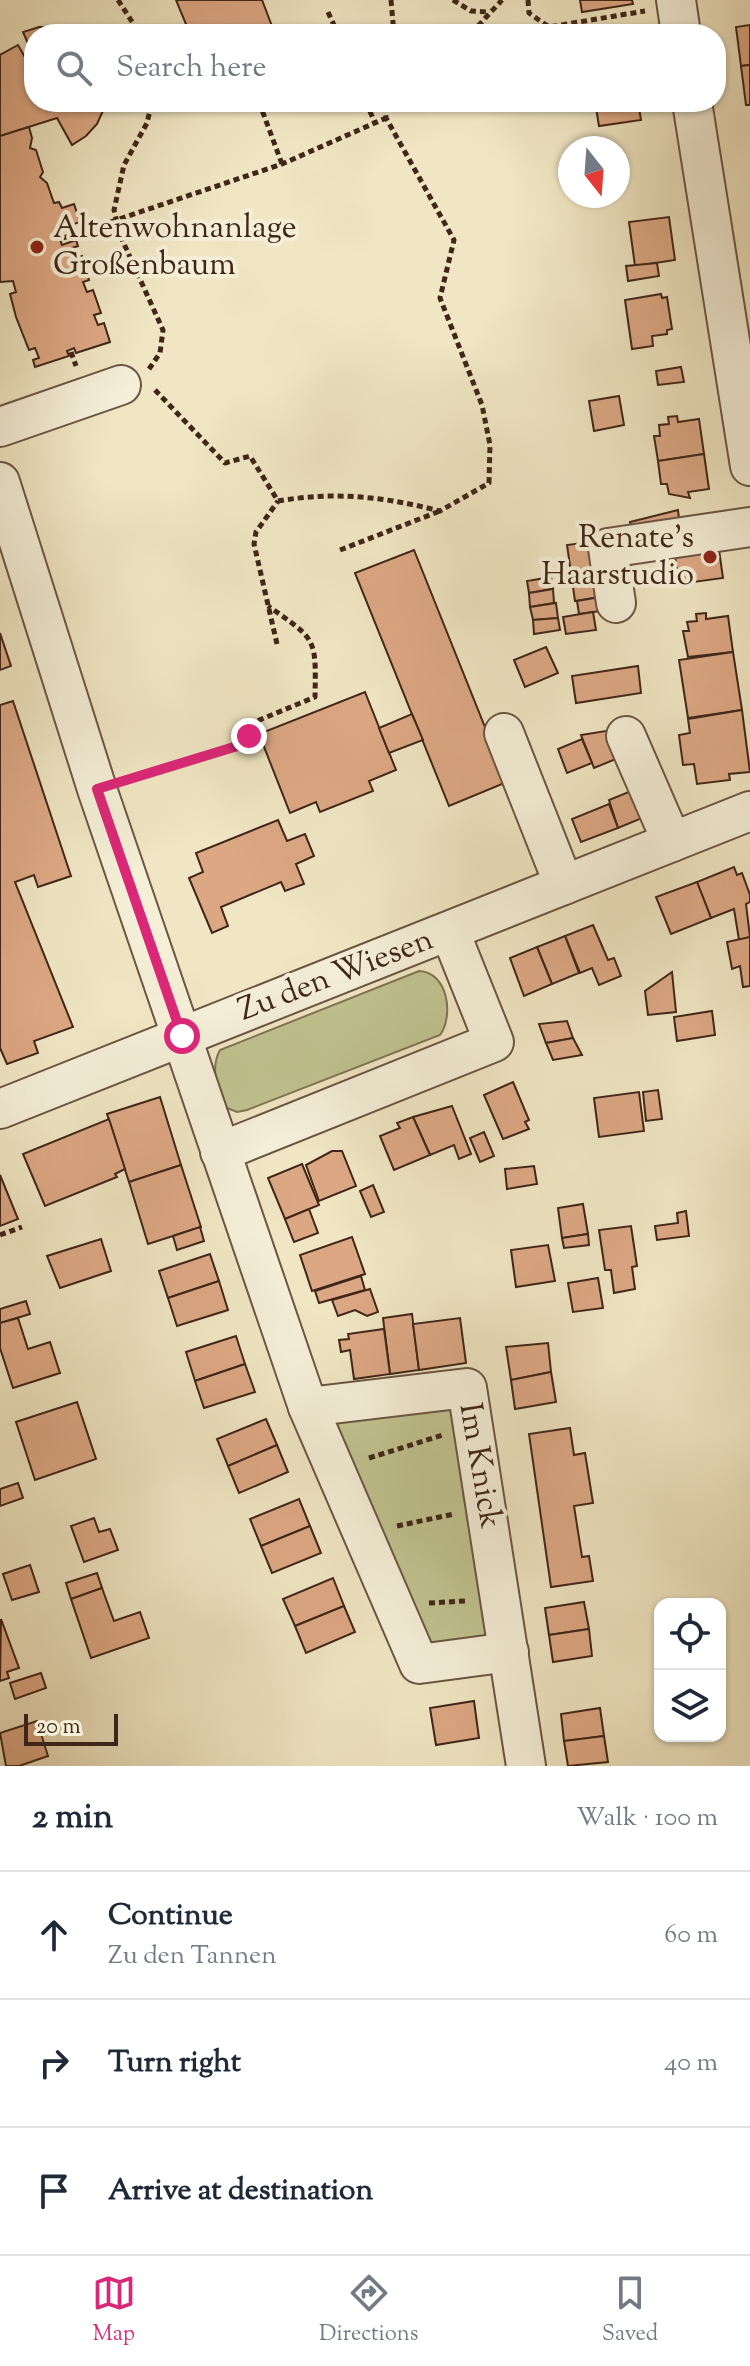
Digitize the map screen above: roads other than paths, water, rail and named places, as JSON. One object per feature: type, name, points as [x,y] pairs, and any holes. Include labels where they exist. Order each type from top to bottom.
[{"type":"street","points":[[694,112],[750,466]]},
{"type":"street","points":[[0,427],[132,381]]},
{"type":"street","points":[[0,482],[97,789],[308,1407],[419,1664],[509,1652]]},
{"type":"street","points":[[616,603],[608,548],[750,527]]},
{"type":"street","points":[[504,733],[564,885]]},
{"type":"street","points":[[626,736],[672,842]]},
{"type":"street","name":"Zu den Wiesen","points":[[0,1109],[750,811]]},
{"type":"street","name":"Zu den Wiesen","points":[[220,1152],[494,1042],[450,932]]},
{"type":"street","name":"Im Knick","points":[[308,1407],[467,1388],[526,1766]]},
{"type":"place","name":"Altenwohnanlage Großenbaum","points":[[37,247]]},
{"type":"place","name":"Renate's Haarstudio","points":[[710,557]]}]
